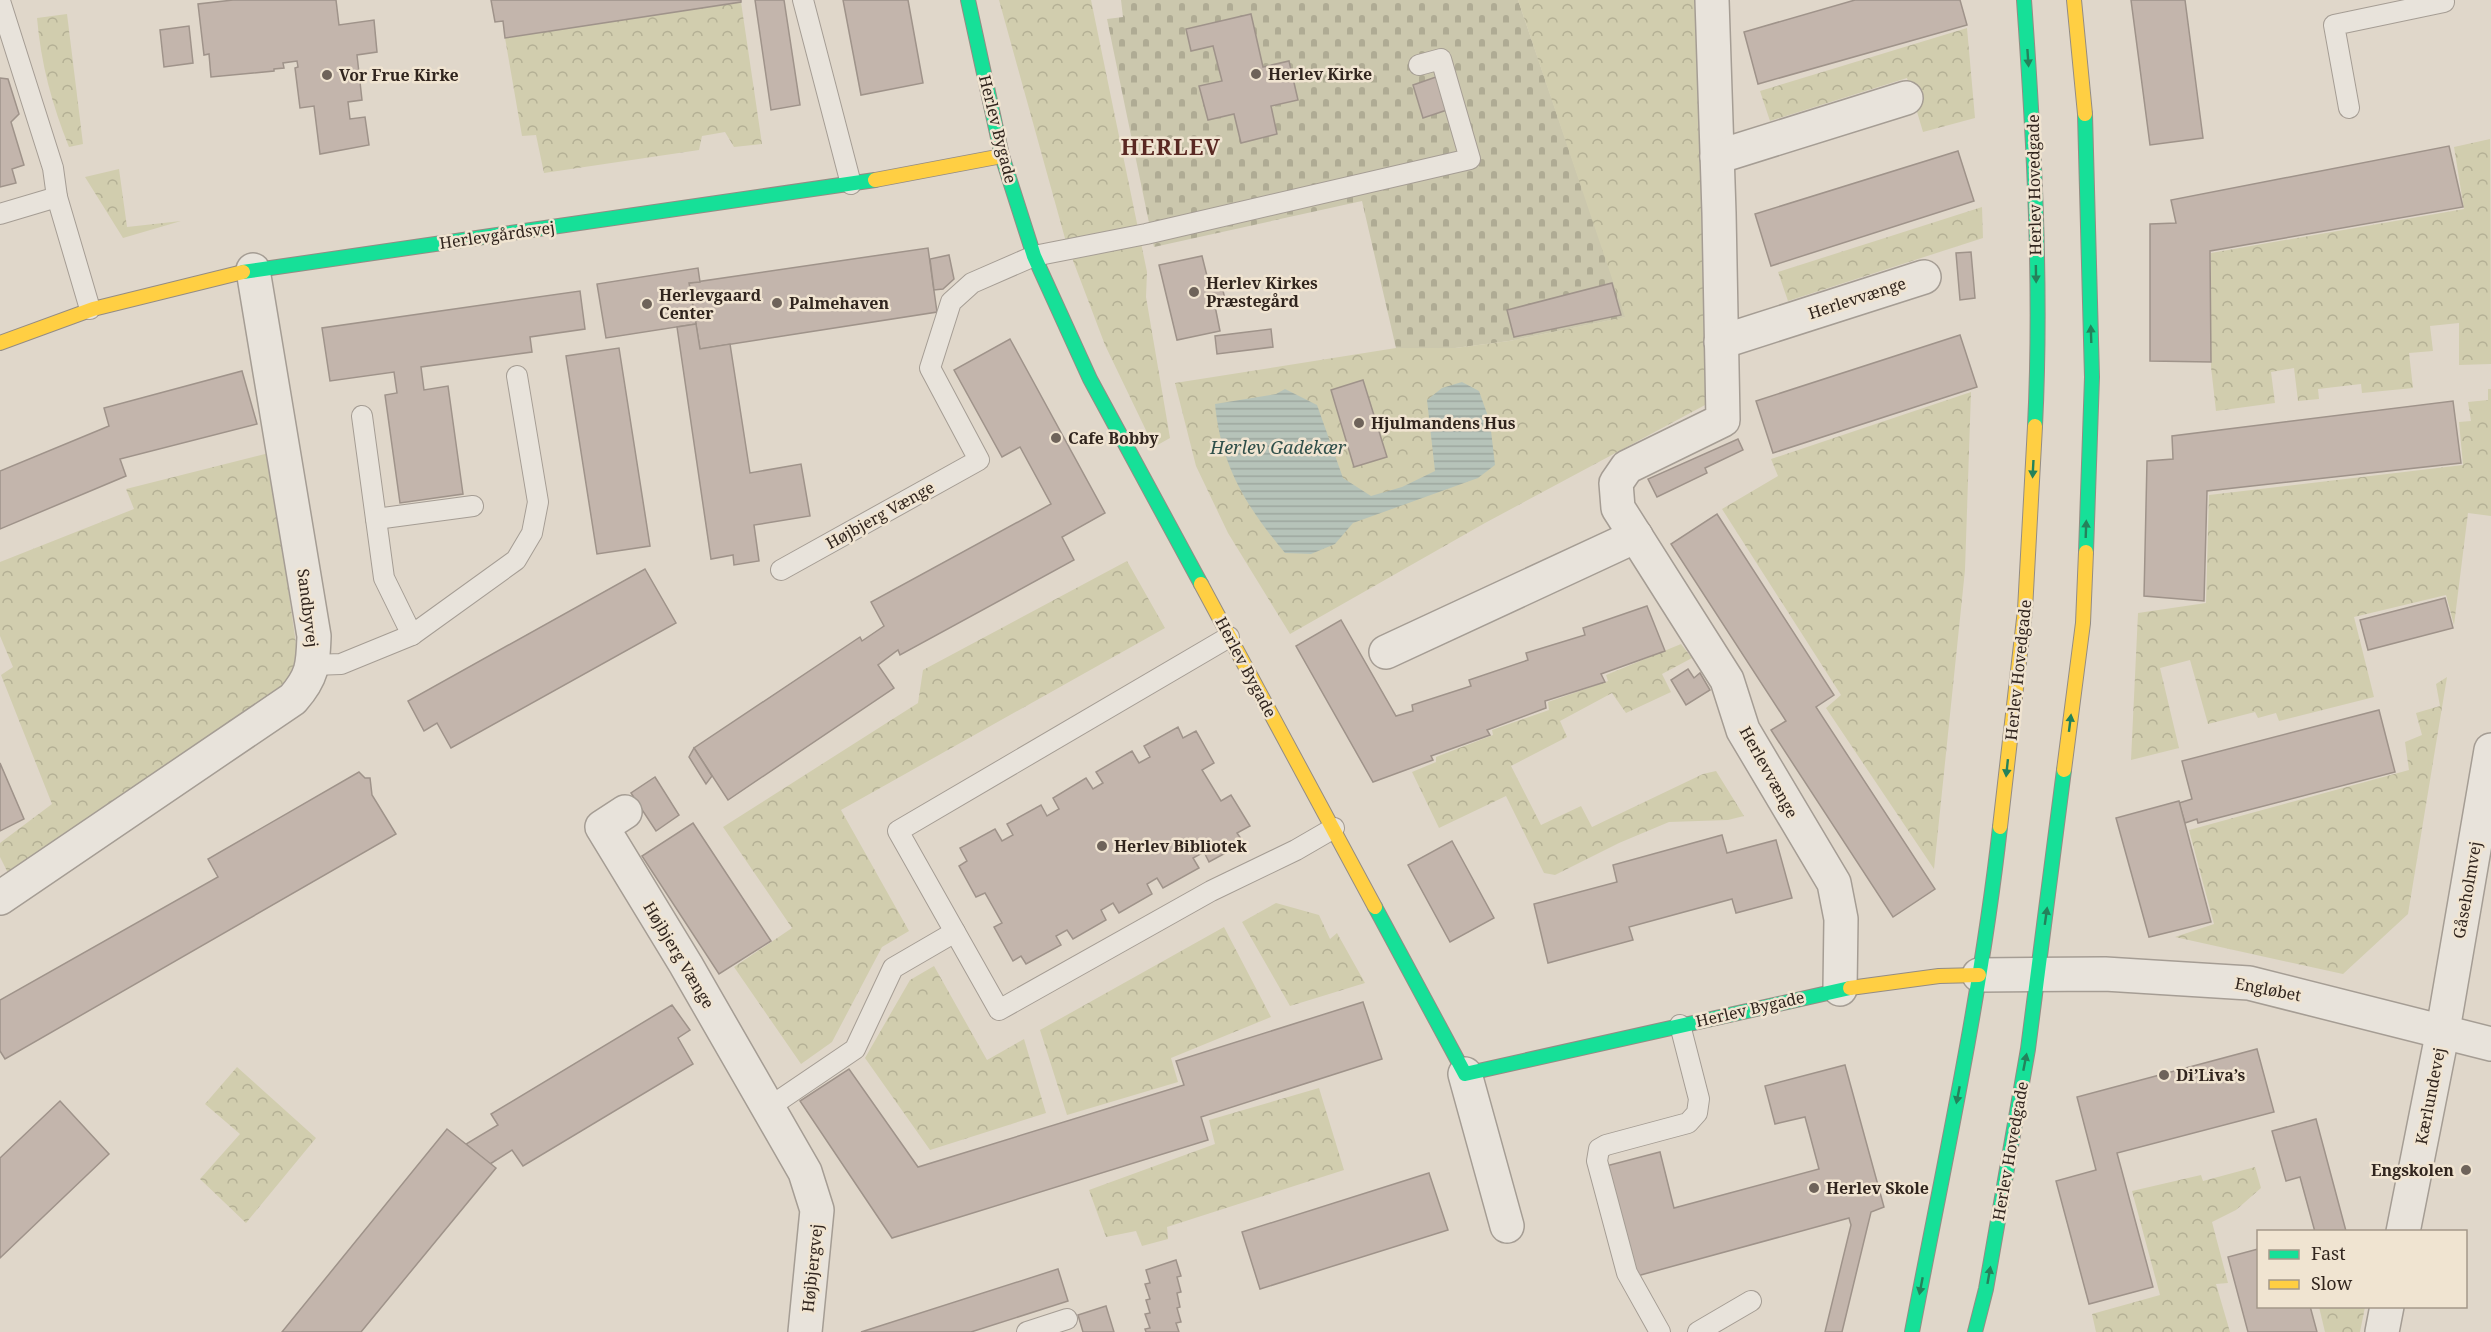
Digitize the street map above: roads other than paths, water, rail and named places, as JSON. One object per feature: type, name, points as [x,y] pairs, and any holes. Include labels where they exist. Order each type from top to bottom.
[{"type":"street","name":"Herlev Bygade","points":[[968,0],[1002,156],[1034,256],[1090,379],[1465,1074],[1507,1226]]},
{"type":"street","name":"Herlevvænge","points":[[1712,0],[1723,420],[1628,467],[1616,483],[1618,508],[1727,680],[1748,740],[1834,883],[1841,919],[1840,989]]},
{"type":"street","name":"Herlev Hovedgade","points":[[1912,1332],[1979,975],[1998,857],[2025,610],[2038,366],[2032,111],[2024,0]]},
{"type":"street","name":"Herlev Hovedgade","points":[[1975,1332],[1986,1289],[2038,974],[2083,624],[2092,377],[2085,113],[2074,0]]},
{"type":"street","points":[[1717,157],[1906,99]]},
{"type":"street","name":"Herlevgårdsvej","points":[[0,343],[90,309],[166,288],[253,270],[851,184],[1002,156]]},
{"type":"street","name":"Sandbyvej","points":[[0,898],[293,699],[307,682],[313,665],[314,636],[253,270]]},
{"type":"street","name":"Herlevvænge","points":[[1721,342],[1924,277]]},
{"type":"street","points":[[1386,652],[1636,536]]},
{"type":"street","name":"Gåseholmvej","points":[[2443,1030],[2491,750]]},
{"type":"street","name":"Højbjerg Vænge","points":[[624,812],[602,827],[686,965],[768,1108]]},
{"type":"street","name":"Herlev Bygade","points":[[1465,1074],[1840,989],[1939,976],[2038,974]]},
{"type":"street","name":"Engløbet","points":[[2038,974],[2105,974],[2248,983],[2443,1030],[2491,1044]]},
{"type":"street","name":"Kærlundevej","points":[[2403,1230],[2443,1030]]},
{"type":"street","name":"Højbjergvej","points":[[768,1108],[805,1172],[817,1210],[805,1332]]},
{"type":"street","points":[[2382,1332],[2387,1308]]},
{"type":"lane","points":[[803,0],[851,184]]},
{"type":"lane","points":[[0,1],[53,168],[57,197],[90,309]]},
{"type":"lane","points":[[2349,108],[2334,25],[2444,2]]},
{"type":"lane","points":[[1034,256],[1146,234],[1470,159],[1441,59],[1419,65]]},
{"type":"lane","points":[[0,214],[57,197]]},
{"type":"lane","name":"Højbjerg Vænge","points":[[781,570],[979,460],[930,368],[951,302],[972,283],[1034,256]]},
{"type":"lane","points":[[313,665],[341,664],[412,635],[516,560],[532,533],[538,502],[517,376]]},
{"type":"lane","points":[[362,416],[384,578],[412,635]]},
{"type":"lane","points":[[376,519],[473,506]]},
{"type":"lane","points":[[1229,637],[898,831],[999,1010],[1211,891],[1296,850],[1334,828]]},
{"type":"lane","points":[[768,1108],[855,1049],[893,968],[955,932]]},
{"type":"lane","points":[[1660,1332],[1627,1273],[1597,1161],[1599,1149],[1606,1145],[1688,1123],[1697,1113],[1699,1099],[1680,1025]]},
{"type":"lane","points":[[1698,1332],[1750,1301]]},
{"type":"lane","points":[[1027,1332],[1067,1319]]},
{"type":"water","name":"Herlev Gadekær","points":[[1462,382],[1479,391],[1490,422],[1495,465],[1478,478],[1353,523],[1335,544],[1311,554],[1285,553],[1247,502],[1223,447],[1215,404],[1276,394],[1285,389],[1317,405],[1343,478],[1371,496],[1402,487],[1435,471],[1427,400],[1442,388]]},
{"type":"place","name":"Herlev Kirke","points":[[1256,74]]},
{"type":"place","name":"Vor Frue Kirke","points":[[327,75]]},
{"type":"place","name":"Herlev Kirkes Præstegård","points":[[1194,292]]},
{"type":"place","name":"Palmehaven","points":[[777,303]]},
{"type":"place","name":"Herlevgaard Center","points":[[647,304]]},
{"type":"place","name":"Hjulmandens Hus","points":[[1359,423]]},
{"type":"place","name":"Cafe Bobby","points":[[1056,438]]},
{"type":"place","name":"Herlev Bibliotek","points":[[1102,846]]},
{"type":"place","name":"Di’Liva’s","points":[[2164,1075]]},
{"type":"place","name":"Engskolen","points":[[2466,1170]]},
{"type":"place","name":"Herlev Skole","points":[[1814,1188]]},
{"type":"district","name":"HERLEV","points":[[1171,146]]}]
